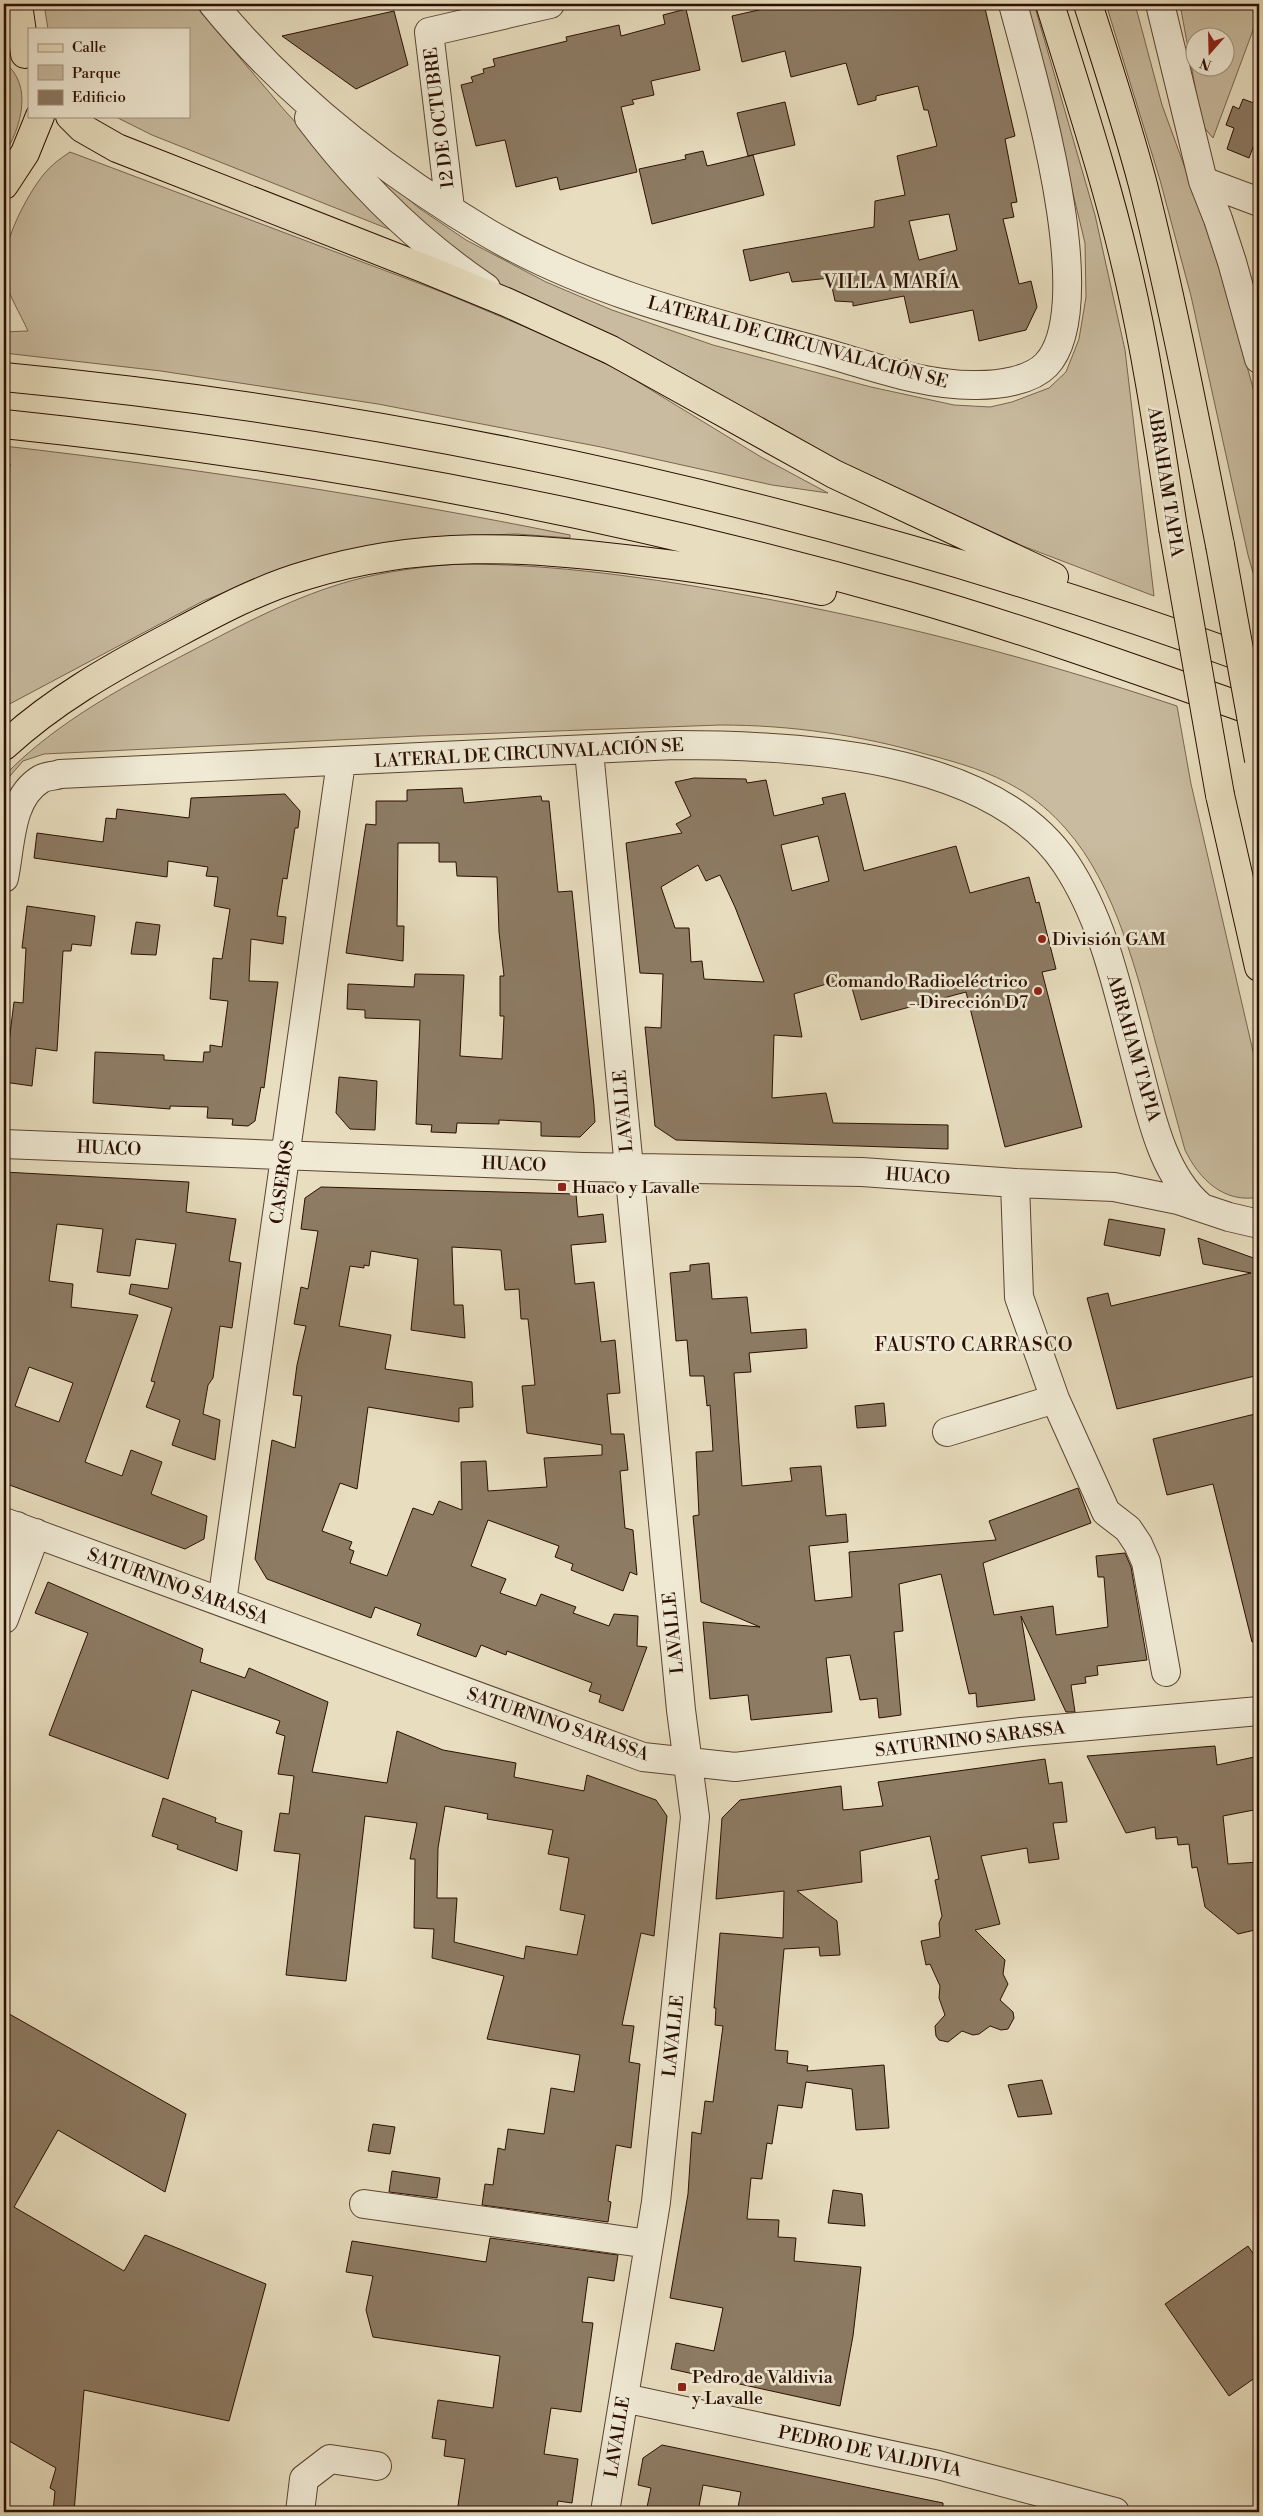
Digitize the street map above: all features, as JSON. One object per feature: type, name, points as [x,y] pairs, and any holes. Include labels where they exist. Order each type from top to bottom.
[{"type":"main road","points":[[18,4],[19,51]]},
{"type":"main road","name":"ABRAHAM TAPIA","points":[[1050,4],[1108,193],[1129,277],[1145,352],[1173,528],[1220,794],[1259,966]]},
{"type":"main road","points":[[1088,4],[1125,122],[1151,218],[1180,345],[1220,545],[1259,760]]},
{"type":"main road","points":[[4,186],[25,153],[39,118]]},
{"type":"main road","points":[[72,118],[82,128],[117,148],[506,302],[611,350],[834,474],[1162,628]]},
{"type":"main road","points":[[4,377],[126,390],[258,409],[551,459],[682,489],[862,535],[973,567],[1162,628],[1259,663]]},
{"type":"main road","points":[[4,424],[264,456],[499,498],[634,526],[786,563],[910,597],[1040,637],[1259,712]]},
{"type":"main road","points":[[4,746],[41,714],[73,691],[231,605],[306,575],[397,555],[454,548],[539,550],[747,576],[1040,637]]},
{"type":"street","name":"LATERAL DE CIRCUNVALACIÓN SE","points":[[213,4],[276,75],[337,128],[414,186],[488,233],[542,260],[582,278],[680,314],[944,383],[978,386],[1004,383],[1029,376],[1045,366],[1056,350],[1063,330],[1066,274],[1061,210],[1051,150],[1014,4]]},
{"type":"street","name":"12 DE OCTUBRE","points":[[450,208],[429,32],[550,4]]},
{"type":"street","points":[[1160,4],[1203,181],[1232,262],[1259,359]]},
{"type":"street","points":[[276,75],[330,146],[402,221],[465,274],[506,302]]},
{"type":"street","points":[[1203,181],[1259,202]]},
{"type":"street","name":"LATERAL DE CIRCUNVALACIÓN SE","points":[[4,878],[14,816],[22,800],[42,779],[84,772],[588,751],[675,745],[776,746],[811,750],[882,763],[943,779],[999,802],[1019,816]]},
{"type":"street","name":"LAVALLE","points":[[588,751],[681,1710],[694,1817],[656,2202],[605,2512]]},
{"type":"street","name":"CASEROS","points":[[222,1602],[341,762]]},
{"type":"street","name":"ABRAHAM TAPIA","points":[[1019,816],[1053,847],[1079,886],[1104,944],[1163,1148],[1178,1182],[1201,1207]]},
{"type":"street","name":"HUACO","points":[[4,1144],[628,1168],[862,1172],[1015,1183],[1114,1187],[1201,1207]]},
{"type":"street","points":[[1015,1183],[1019,1297],[1055,1399],[1106,1512],[1128,1529],[1138,1544],[1146,1562],[1166,1672]]},
{"type":"street","points":[[1201,1207],[1229,1217],[1259,1224]]},
{"type":"street","points":[[947,1432],[1055,1399]]},
{"type":"street","points":[[4,1562],[13,1526]]},
{"type":"street","points":[[4,1620],[13,1526]]},
{"type":"street","name":"SATURNINO SARASSA","points":[[13,1526],[643,1757],[735,1768],[1021,1732],[1259,1711]]},
{"type":"street","points":[[364,2204],[649,2244]]},
{"type":"street","name":"PEDRO DE VALDIVIA","points":[[624,2398],[938,2465],[1114,2512]]},
{"type":"street","points":[[300,2512],[304,2479],[330,2458],[377,2466]]},
{"type":"green space","points":[[44,4],[194,4],[286,112],[396,232],[152,135],[118,118],[190,118],[190,28],[48,28]]},
{"type":"green space","points":[[1027,4],[1034,4],[1095,215],[1125,350],[1154,596],[1023,546],[866,475],[580,321],[502,285],[485,275],[421,222],[350,150],[419,208],[466,240],[546,282],[612,310],[713,345],[871,387],[954,405],[990,407],[1012,402],[1049,388],[1066,372],[1079,339],[1086,297],[1085,243]]},
{"type":"green space","points":[[1106,4],[1135,4],[1162,105],[1216,253],[1259,410],[1259,421],[1256,423],[1259,435],[1259,594],[1248,555],[1191,296],[1160,180]]},
{"type":"green space","points":[[1180,4],[1259,4],[1259,14],[1236,76],[1236,28],[1186,28],[1186,37]]},
{"type":"green space","points":[[4,62],[13,71],[19,82],[22,94],[22,107],[15,132],[4,155]]},
{"type":"green space","points":[[1193,78],[1235,78],[1213,138],[1202,125]]},
{"type":"green space","points":[[70,152],[442,292],[561,342],[620,371],[761,457],[828,493],[772,485],[601,447],[378,404],[161,371],[4,353],[4,332],[28,331],[5,281],[4,263],[10,236],[22,208],[37,183],[50,168]]},
{"type":"green space","points":[[4,446],[288,484],[499,521],[570,535],[570,538],[517,534],[433,537],[395,542],[270,574],[203,601],[4,707],[4,473],[11,465],[4,462]]},
{"type":"green space","points":[[460,564],[532,566],[603,573],[674,583],[800,605],[909,629],[1017,657],[1177,706],[1191,784],[1259,1077],[1259,1197],[1235,1197],[1214,1187],[1198,1171],[1185,1150],[1133,962],[1112,904],[1099,877],[1083,852],[1061,823],[1031,797],[996,777],[963,765],[903,748],[825,732],[747,725],[720,725],[419,736],[44,754],[23,761],[4,783],[4,776],[25,756],[71,720],[147,674],[260,616],[322,590],[366,577],[389,572]]},
{"type":"building","points":[[771,4],[984,4],[1015,136],[1005,139],[1017,202],[1011,203],[1014,217],[1003,219],[1019,284],[1031,281],[1037,307],[1026,330],[979,341],[973,310],[910,323],[904,296],[853,306],[853,302],[835,301],[830,278],[792,282],[789,272],[750,281],[743,250],[874,227],[875,201],[905,195],[897,156],[937,146],[928,110],[924,110],[918,86],[876,96],[876,100],[858,105],[846,63],[791,77],[785,51],[742,62],[732,16],[772,7]],"holes":[[[949,214],[957,250],[919,260],[909,221]]]},
{"type":"building","points":[[686,9],[700,70],[651,81],[654,95],[632,100],[634,104],[621,107],[637,172],[560,190],[557,177],[516,187],[505,140],[476,146],[461,85],[473,82],[471,77],[484,73],[483,69],[495,66],[493,59],[567,41],[566,37],[619,25],[621,36],[665,24],[663,15]]},
{"type":"building","points":[[394,11],[408,65],[356,89],[282,36]]},
{"type":"building","points":[[1243,99],[1259,105],[1259,144],[1255,142],[1249,158],[1227,149],[1234,128],[1226,125],[1233,106],[1239,109]]},
{"type":"building","points":[[785,102],[795,145],[748,156],[737,113]]},
{"type":"building","points":[[703,151],[707,166],[753,155],[764,195],[652,224],[639,169],[686,159],[685,155]]},
{"type":"building","points":[[694,778],[746,779],[747,783],[766,780],[774,816],[824,804],[822,798],[845,793],[864,871],[956,846],[970,893],[1029,877],[1036,903],[1039,902],[1056,969],[1042,972],[1082,1127],[1005,1147],[966,992],[861,1020],[849,977],[794,994],[802,1037],[774,1035],[772,1098],[826,1093],[833,1123],[948,1125],[948,1149],[676,1140],[655,1126],[645,1027],[661,1028],[663,974],[640,973],[626,843],[682,833],[676,824],[691,816],[675,782]],"holes":[[[818,836],[829,881],[792,891],[781,845]],[[698,865],[706,881],[720,875],[735,907],[764,982],[704,979],[702,961],[691,962],[689,928],[675,928],[661,887]]]},
{"type":"building","points":[[462,788],[464,803],[541,796],[542,801],[549,801],[558,892],[572,891],[594,1106],[595,1122],[580,1137],[541,1136],[541,1122],[499,1120],[499,1124],[457,1123],[456,1133],[431,1132],[432,1125],[416,1124],[420,1020],[365,1018],[365,1010],[347,1009],[348,984],[414,987],[415,974],[464,975],[460,1056],[502,1059],[504,1016],[500,1016],[500,976],[504,976],[499,932],[497,877],[457,876],[456,862],[439,862],[439,843],[398,843],[397,926],[404,926],[403,961],[346,953],[366,824],[376,825],[376,801],[407,801],[407,790]]},
{"type":"building","points":[[285,794],[300,811],[298,828],[295,828],[287,879],[283,878],[277,916],[286,917],[283,944],[251,939],[249,981],[278,982],[264,1088],[261,1087],[255,1121],[248,1126],[232,1125],[233,1119],[207,1118],[208,1107],[170,1106],[170,1109],[93,1103],[95,1052],[164,1055],[164,1060],[203,1062],[204,1052],[210,1052],[210,1045],[222,1047],[228,1001],[210,999],[213,958],[222,959],[230,909],[214,906],[218,877],[206,876],[208,867],[168,861],[167,877],[34,858],[37,833],[103,842],[106,818],[116,819],[117,809],[189,818],[191,798]]},
{"type":"building","points":[[27,906],[95,916],[91,946],[72,944],[71,951],[63,951],[57,1051],[36,1048],[32,1086],[4,1082],[14,1002],[23,1003],[26,948],[22,948]]},
{"type":"building","points":[[136,922],[160,925],[156,955],[131,954]]},
{"type":"building","points":[[339,1077],[377,1081],[375,1130],[350,1129],[336,1113]]},
{"type":"building","points":[[4,1172],[189,1182],[186,1212],[236,1219],[229,1261],[241,1263],[232,1328],[220,1326],[213,1378],[208,1385],[203,1414],[220,1420],[215,1460],[172,1445],[180,1420],[146,1407],[155,1382],[151,1381],[172,1308],[129,1294],[131,1284],[168,1289],[176,1244],[136,1239],[130,1276],[97,1272],[103,1229],[57,1224],[49,1281],[73,1284],[71,1307],[138,1315],[85,1462],[122,1476],[131,1450],[162,1462],[151,1494],[207,1516],[204,1539],[185,1549],[4,1483]],"holes":[[[29,1367],[73,1383],[59,1422],[15,1406]]]},
{"type":"building","points":[[321,1187],[576,1194],[578,1217],[603,1214],[606,1242],[571,1245],[575,1284],[594,1282],[601,1342],[615,1340],[620,1393],[607,1394],[611,1434],[624,1434],[628,1470],[620,1471],[625,1528],[633,1530],[637,1575],[630,1572],[623,1591],[571,1570],[573,1564],[555,1557],[559,1546],[488,1520],[471,1566],[506,1579],[500,1593],[536,1606],[541,1594],[576,1607],[573,1613],[609,1626],[614,1614],[638,1616],[637,1646],[647,1647],[623,1711],[599,1702],[601,1695],[589,1691],[592,1683],[507,1651],[506,1655],[481,1645],[476,1657],[417,1635],[421,1624],[375,1607],[371,1618],[267,1579],[255,1559],[272,1440],[295,1448],[302,1396],[293,1395],[297,1365],[306,1326],[294,1324],[301,1287],[308,1289],[318,1231],[301,1229],[305,1198]],"holes":[[[452,1247],[501,1250],[505,1290],[519,1289],[521,1319],[528,1319],[535,1385],[522,1386],[527,1433],[602,1445],[602,1455],[544,1458],[547,1487],[488,1491],[486,1461],[461,1462],[462,1510],[439,1501],[433,1515],[413,1508],[387,1576],[350,1563],[354,1551],[349,1549],[352,1542],[322,1531],[340,1483],[357,1489],[368,1407],[459,1422],[459,1408],[473,1407],[472,1382],[385,1369],[391,1335],[339,1326],[350,1266],[364,1268],[364,1265],[369,1266],[371,1251],[418,1259],[411,1330],[465,1338],[463,1305],[454,1305]]]},
{"type":"building","points":[[1109,1219],[1165,1229],[1160,1256],[1104,1245]]},
{"type":"building","points":[[1198,1238],[1259,1260],[1259,1375],[1117,1409],[1087,1298],[1108,1293],[1111,1306],[1251,1273],[1203,1264]]},
{"type":"building","points":[[709,1263],[712,1299],[747,1297],[751,1333],[806,1329],[807,1348],[749,1353],[751,1372],[734,1373],[742,1486],[792,1481],[790,1468],[821,1466],[826,1516],[846,1514],[848,1542],[809,1546],[815,1601],[852,1597],[849,1552],[996,1540],[989,1521],[1078,1488],[1091,1523],[983,1563],[994,1615],[1053,1606],[1056,1635],[1108,1627],[1104,1577],[1098,1577],[1096,1556],[1125,1553],[1131,1567],[1147,1660],[1097,1666],[1098,1675],[1085,1677],[1086,1683],[1071,1685],[1075,1712],[1066,1712],[1021,1616],[1035,1700],[977,1707],[976,1693],[969,1694],[941,1574],[899,1584],[903,1631],[894,1632],[901,1715],[879,1718],[877,1698],[860,1700],[850,1655],[826,1658],[832,1712],[751,1720],[748,1695],[710,1699],[703,1622],[760,1627],[701,1602],[693,1516],[699,1515],[696,1452],[713,1451],[710,1405],[707,1406],[704,1376],[690,1376],[687,1340],[676,1341],[670,1273],[690,1271],[690,1265]]},
{"type":"building","points":[[884,1403],[886,1426],[857,1428],[855,1406]]},
{"type":"building","points":[[1259,1413],[1259,1642],[1252,1642],[1213,1484],[1167,1495],[1153,1439]]},
{"type":"building","points":[[48,1582],[203,1649],[200,1662],[245,1678],[249,1668],[328,1702],[312,1772],[387,1783],[397,1731],[443,1750],[516,1763],[514,1777],[584,1791],[587,1775],[656,1800],[667,1816],[654,1936],[641,1933],[622,2025],[634,2026],[629,2062],[640,2064],[631,2148],[616,2145],[608,2201],[611,2202],[608,2222],[482,2205],[485,2184],[493,2185],[498,2148],[505,2150],[508,2129],[544,2134],[551,2088],[574,2092],[580,2055],[487,2039],[504,1976],[432,1958],[434,1929],[414,1928],[415,1859],[410,1859],[417,1823],[365,1816],[346,1981],[286,1975],[300,1854],[274,1851],[280,1813],[289,1814],[294,1776],[278,1774],[285,1736],[276,1733],[280,1721],[192,1690],[168,1779],[49,1735],[88,1633],[35,1613]],"holes":[[[445,1806],[488,1814],[487,1819],[553,1830],[548,1854],[569,1858],[560,1910],[585,1915],[577,1955],[526,1946],[524,1959],[454,1942],[457,1898],[437,1898],[438,1848]]]},
{"type":"building","points":[[1215,1746],[1217,1765],[1259,1756],[1259,1809],[1223,1816],[1228,1864],[1259,1862],[1259,1929],[1238,1934],[1205,1907],[1197,1867],[1192,1868],[1189,1844],[1178,1845],[1177,1837],[1156,1839],[1155,1827],[1126,1833],[1087,1756]]},
{"type":"building","points":[[1045,1759],[1049,1784],[1062,1782],[1067,1822],[1053,1823],[1059,1859],[1029,1863],[1027,1848],[981,1856],[1000,1924],[975,1930],[1005,1960],[1003,1974],[1008,1984],[1000,2000],[1013,2012],[1014,2018],[1008,2029],[1001,2030],[990,2026],[979,2034],[973,2035],[962,2031],[948,2042],[939,2040],[936,2036],[935,2026],[945,2015],[939,1998],[940,1986],[930,1964],[926,1965],[921,1941],[940,1937],[939,1923],[942,1916],[935,1880],[939,1879],[930,1836],[860,1851],[862,1882],[797,1891],[837,1921],[840,1955],[820,1956],[819,1947],[784,1949],[775,2050],[788,2051],[787,2063],[808,2066],[807,2071],[884,2065],[889,2128],[856,2130],[852,2089],[806,2082],[802,2108],[778,2105],[772,2144],[767,2143],[762,2179],[751,2178],[747,2219],[779,2220],[778,2237],[796,2238],[794,2261],[861,2267],[853,2336],[840,2406],[671,2369],[676,2343],[714,2351],[723,2308],[670,2298],[688,2194],[692,2132],[701,2134],[705,2101],[713,2102],[723,2026],[715,2025],[716,2008],[714,2008],[720,1933],[783,1938],[784,1891],[716,1899],[722,1818],[740,1800],[841,1786],[843,1810],[883,1806],[878,1782]]},
{"type":"building","points":[[163,1798],[216,1818],[215,1822],[242,1831],[237,1871],[177,1849],[178,1845],[152,1836]]},
{"type":"building","points":[[4,2011],[186,2114],[165,2192],[58,2130],[14,2207],[124,2271],[145,2235],[266,2284],[229,2421],[84,2390],[74,2512],[53,2512],[55,2491],[50,2488],[56,2468],[4,2438]]},
{"type":"building","points":[[1042,2080],[1052,2114],[1018,2117],[1008,2085]]},
{"type":"building","points":[[373,2124],[395,2127],[390,2154],[368,2151]]},
{"type":"building","points":[[392,2171],[440,2178],[437,2198],[389,2192]]},
{"type":"building","points":[[833,2190],[862,2194],[865,2226],[828,2223]]},
{"type":"building","points":[[490,2238],[618,2255],[614,2281],[588,2277],[582,2322],[593,2323],[581,2412],[551,2408],[544,2454],[578,2459],[572,2503],[558,2501],[556,2512],[457,2512],[465,2459],[444,2456],[446,2440],[432,2438],[438,2400],[493,2408],[500,2356],[373,2337],[366,2310],[373,2276],[346,2272],[352,2241],[486,2262]]},
{"type":"building","points":[[1248,2246],[1259,2262],[1259,2375],[1229,2396],[1165,2304]]},
{"type":"building","points":[[662,2445],[943,2503],[943,2512],[861,2512],[847,2510],[846,2512],[737,2512],[741,2492],[703,2485],[698,2512],[646,2512],[651,2488],[638,2485],[643,2458]]},
{"type":"place","name":"División GAM","points":[[1042,939]]},
{"type":"place","name":"Comando Radioeléctrico - Dirección D7","points":[[1038,991]]},
{"type":"place","name":"Huaco y Lavalle","points":[[562,1187]]},
{"type":"place","name":"Pedro de Valdivia y Lavalle","points":[[682,2387]]},
{"type":"district","name":"VILLA MARÍA","points":[[892,281]]},
{"type":"district","name":"FAUSTO CARRASCO","points":[[974,1344]]}]
